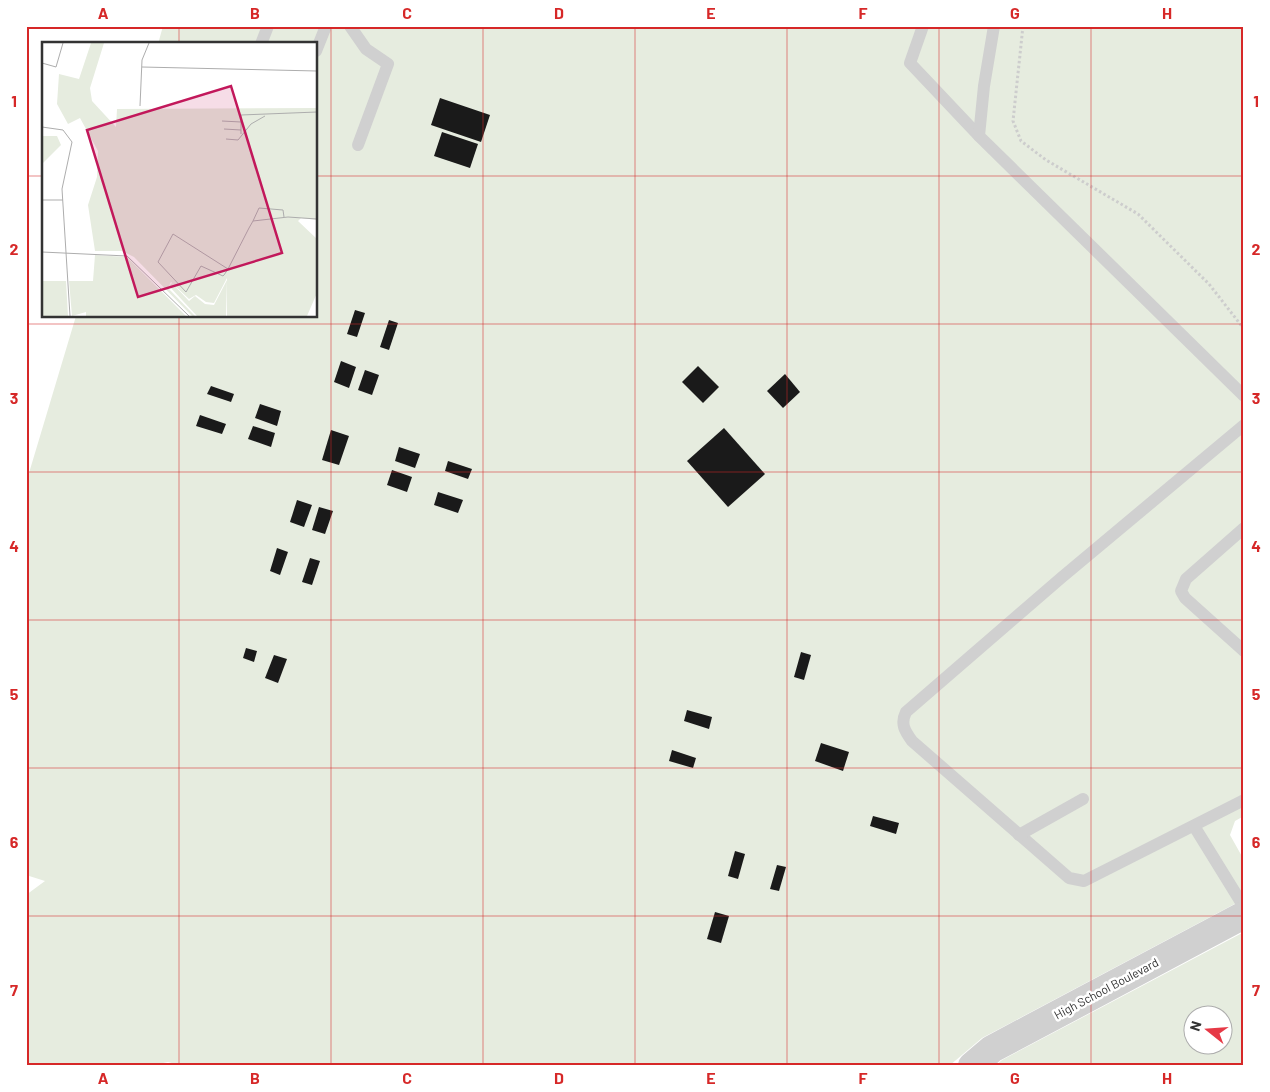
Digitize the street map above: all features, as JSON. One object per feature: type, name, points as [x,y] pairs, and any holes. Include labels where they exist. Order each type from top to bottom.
[{"type":"street","name":"High School Boulevard","points":[[972,1066],[992,1049],[1244,915]]},
{"type":"lane","points":[[262,42],[268,26]]},
{"type":"lane","points":[[318,46],[326,26]]},
{"type":"lane","points":[[923,26],[910,63],[979,136],[1244,396]]},
{"type":"lane","points":[[979,136],[984,86],[994,26]]},
{"type":"lane","points":[[349,27],[366,49],[388,64],[358,145]]},
{"type":"lane","points":[[1244,425],[906,712],[903,726],[912,741],[1063,874],[1084,881],[1244,800]]},
{"type":"lane","points":[[1244,528],[1186,579],[1181,591],[1185,598],[1244,651]]},
{"type":"lane","points":[[1019,835],[1083,799]]},
{"type":"lane","points":[[1194,826],[1244,907]]},
{"type":"path","points":[[1024,26],[1013,121],[1021,141],[1046,160],[1138,214],[1209,284],[1244,330]]},
{"type":"shaded area","points":[[163,26],[1244,26],[1244,816],[1235,821],[1230,835],[1244,860],[1244,899],[982,1038],[949,1066],[183,1066],[168,1062],[148,1066],[26,1066],[26,895],[45,881],[26,875],[26,483],[75,318],[318,318],[318,42],[159,42]]},
{"type":"shaded area","points":[[1244,932],[1244,1066],[995,1066],[1002,1060]]},
{"type":"building","points":[[440,98],[490,115],[481,142],[431,125]]},
{"type":"building","points":[[442,132],[478,144],[470,168],[434,156]]},
{"type":"building","points":[[355,310],[365,313],[357,337],[347,334]]},
{"type":"building","points":[[389,320],[398,323],[389,350],[380,347]]},
{"type":"building","points":[[341,361],[356,367],[349,388],[334,382]]},
{"type":"building","points":[[698,366],[719,387],[703,403],[682,382]]},
{"type":"building","points":[[365,370],[379,375],[372,395],[358,390]]},
{"type":"building","points":[[785,374],[800,392],[783,408],[767,391]]},
{"type":"building","points":[[211,386],[234,394],[231,402],[207,394]]},
{"type":"building","points":[[260,404],[281,411],[277,426],[255,418]]},
{"type":"building","points":[[200,415],[226,424],[222,434],[196,426]]},
{"type":"building","points":[[253,426],[275,433],[271,447],[248,439]]},
{"type":"building","points":[[724,428],[765,474],[728,507],[687,461]]},
{"type":"building","points":[[331,430],[349,436],[339,465],[322,460]]},
{"type":"building","points":[[399,447],[420,454],[415,468],[395,461]]},
{"type":"building","points":[[448,461],[472,469],[468,479],[445,471]]},
{"type":"building","points":[[392,470],[412,477],[407,492],[387,485]]},
{"type":"building","points":[[438,492],[463,500],[458,513],[434,505]]},
{"type":"building","points":[[297,500],[312,505],[304,527],[290,522]]},
{"type":"building","points":[[319,507],[333,511],[325,534],[312,530]]},
{"type":"building","points":[[277,548],[288,552],[280,575],[270,571]]},
{"type":"building","points":[[310,558],[320,561],[312,585],[302,582]]},
{"type":"building","points":[[246,648],[257,651],[254,662],[243,658]]},
{"type":"building","points":[[801,652],[811,655],[804,680],[794,677]]},
{"type":"building","points":[[274,655],[287,659],[278,683],[265,678]]},
{"type":"building","points":[[687,710],[712,717],[709,729],[684,721]]},
{"type":"building","points":[[821,743],[849,752],[843,771],[815,761]]},
{"type":"building","points":[[672,750],[696,758],[693,768],[669,761]]},
{"type":"building","points":[[873,816],[899,823],[896,834],[870,826]]},
{"type":"building","points":[[735,851],[745,854],[738,879],[728,876]]},
{"type":"building","points":[[777,865],[786,867],[779,891],[770,889]]},
{"type":"building","points":[[715,912],[729,916],[721,943],[707,939]]}]
